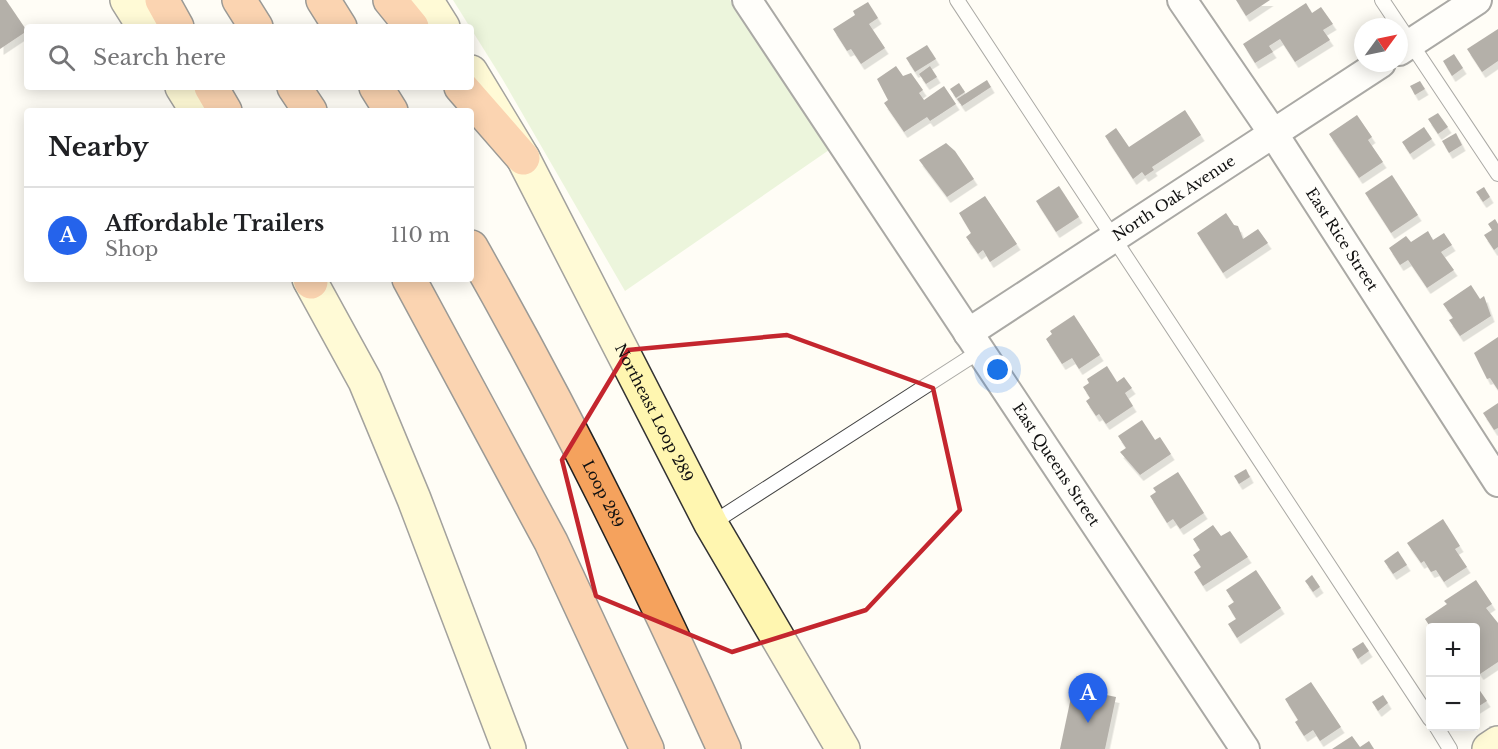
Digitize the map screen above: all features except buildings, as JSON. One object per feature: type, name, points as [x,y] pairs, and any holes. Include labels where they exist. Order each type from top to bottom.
[{"type":"highway","points":[[162,0],[175,24]]},
{"type":"highway","points":[[238,0],[254,24]]},
{"type":"highway","points":[[323,0],[338,24]]},
{"type":"highway","points":[[390,0],[410,24]]},
{"type":"highway","points":[[213,90],[223,108]]},
{"type":"highway","points":[[296,90],[308,108]]},
{"type":"highway","points":[[378,90],[389,108]]},
{"type":"highway","points":[[464,90],[523,158]]},
{"type":"highway","name":"Loop 289","points":[[474,252],[529,349],[600,485],[724,749]]},
{"type":"highway","points":[[411,282],[550,542],[647,749]]},
{"type":"main road","points":[[127,0],[142,24]]},
{"type":"main road","points":[[426,0],[441,24]]},
{"type":"main road","name":"Northeast Loop 289","points":[[474,77],[523,158],[711,524],[843,749]]},
{"type":"main road","points":[[184,90],[195,108]]},
{"type":"main road","points":[[311,282],[364,381],[387,435],[414,499],[509,749]]},
{"type":"main road","points":[[1489,749],[1498,743]]},
{"type":"street","name":"East Queens Street","points":[[747,0],[1245,749]]},
{"type":"street","name":"East Rice Street","points":[[1182,0],[1273,133],[1498,482]]},
{"type":"street","points":[[1408,45],[1477,0]]},
{"type":"street","name":"North Oak Avenue","points":[[974,342],[1113,238],[1367,72]]},
{"type":"lane","points":[[957,0],[1426,711]]},
{"type":"lane","points":[[1382,0],[1391,18]]},
{"type":"lane","points":[[1408,51],[1498,174]]},
{"type":"lane","points":[[711,524],[974,342]]},
{"type":"lane","points":[[1439,731],[1450,749]]},
{"type":"highlighted area","points":[[787,335],[933,388],[960,510],[866,610],[732,652],[596,596],[562,460],[628,350]]},
{"type":"green space","points":[[453,0],[730,0],[829,150],[625,291],[474,34],[474,24],[468,24]]},
{"type":"place","name":"Affordable Trailers","points":[[1088,723]]}]
